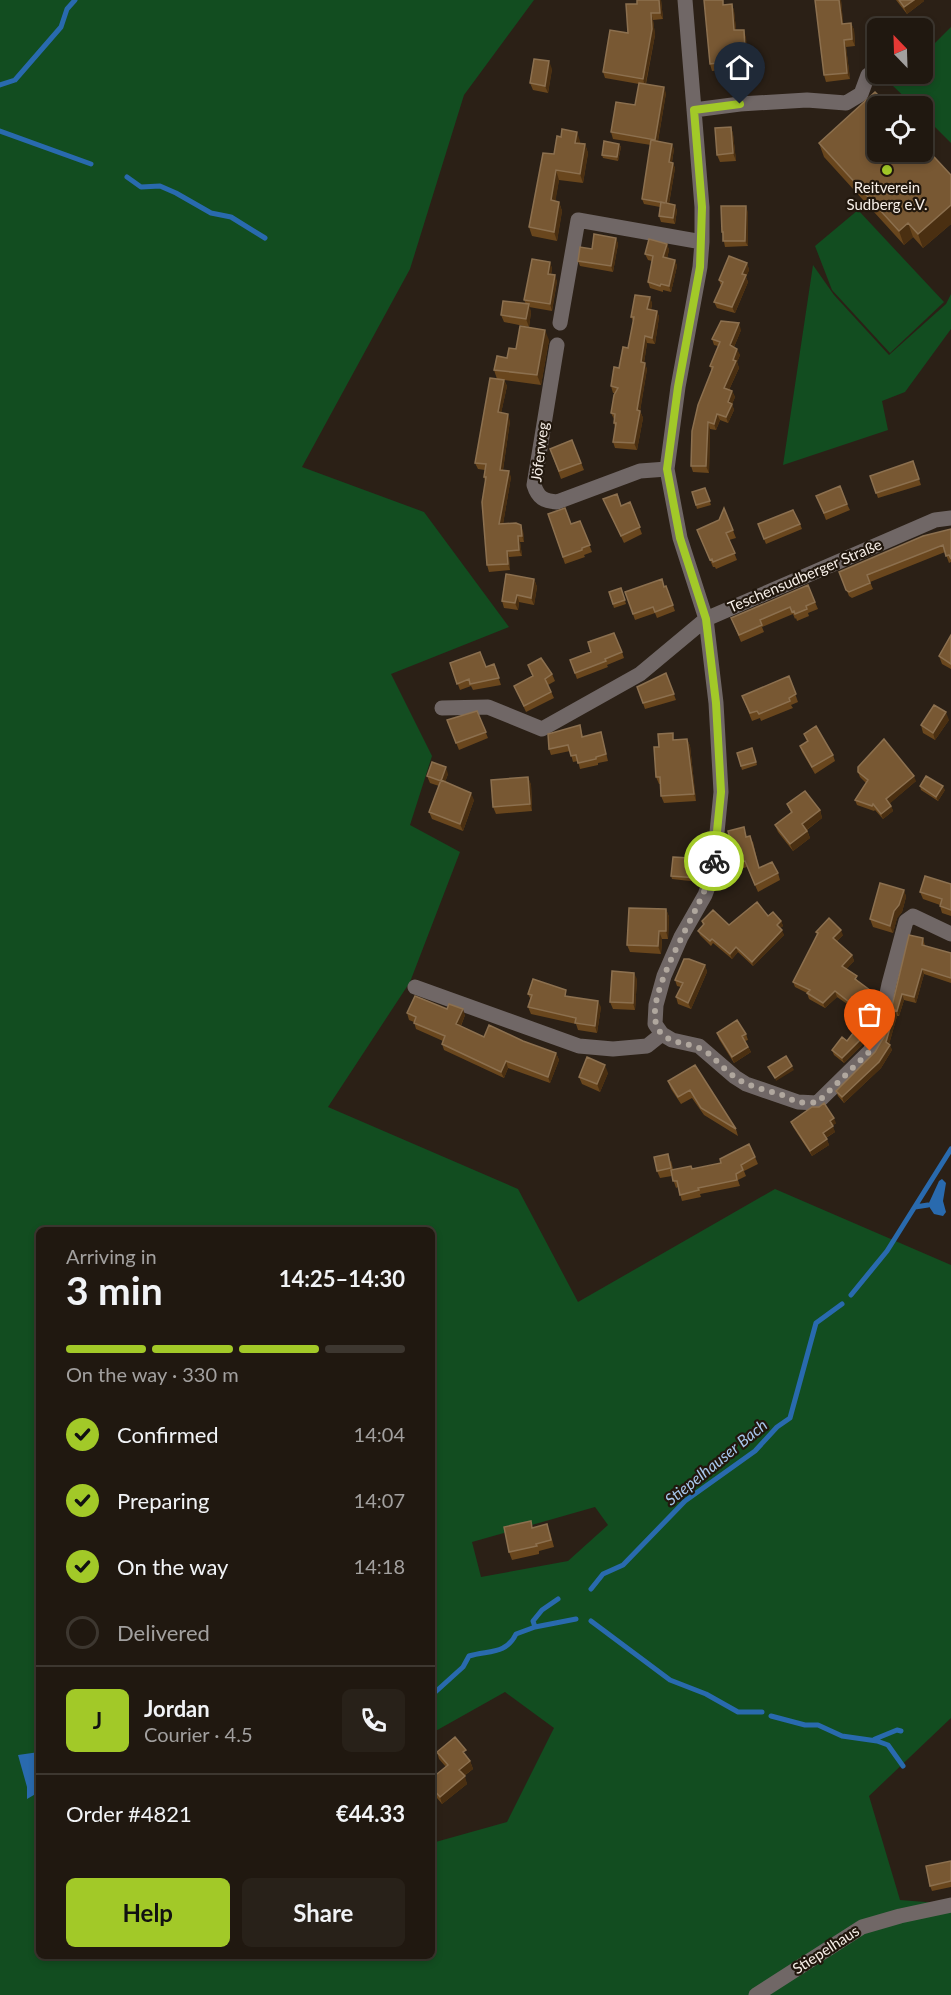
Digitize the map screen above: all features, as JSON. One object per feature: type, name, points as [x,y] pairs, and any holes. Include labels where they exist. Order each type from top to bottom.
[{"type":"street","points":[[685,0],[702,207],[702,242],[700,267],[678,387],[667,469],[680,538],[706,619],[716,703],[721,792],[713,873],[705,895],[681,937],[664,975],[656,1005],[655,1024],[662,1034],[672,1040],[699,1046],[746,1084],[798,1102],[817,1103],[870,1051],[878,1036],[906,921],[913,916],[951,934]]},
{"type":"street","points":[[694,110],[740,104],[807,100],[846,103],[861,94],[867,78]]},
{"type":"street","points":[[560,323],[578,220],[702,242]]},
{"type":"street","name":"Jöferweg","points":[[557,345],[534,485],[540,496],[545,501],[557,502],[640,471],[667,469]]},
{"type":"street","name":"Teschensudberger Straße","points":[[442,708],[488,707],[542,729],[640,674],[706,619],[935,520],[951,518]]},
{"type":"street","points":[[415,987],[579,1046],[613,1049],[647,1046],[662,1034]]},
{"type":"street","name":"Stiepelhaus","points":[[756,1995],[862,1927],[951,1905]]},
{"type":"green space","points":[[0,0],[534,0],[464,95],[410,269],[302,467],[424,512],[509,627],[391,674],[432,756],[410,825],[460,852],[410,982],[328,1107],[518,1189],[578,1302],[775,1189],[951,1265],[951,1718],[869,1796],[900,1900],[951,1904],[951,1995],[0,1995]],"holes":[[[595,1507],[608,1525],[568,1561],[481,1577],[472,1542]]]},
{"type":"green space","points":[[951,27],[951,143],[933,125],[933,96],[904,96],[893,86],[895,84],[933,84],[933,45]]},
{"type":"green space","points":[[858,210],[944,302],[890,353],[832,290],[815,246]]},
{"type":"green space","points":[[813,265],[834,295],[889,355],[946,304],[951,294],[951,329],[905,392],[882,401],[888,430],[783,465]]},
{"type":"water","points":[[942,1179],[946,1183],[943,1201],[946,1212],[943,1216],[934,1214],[928,1205]]},
{"type":"water","points":[[36,1752],[36,1794],[27,1799],[27,1787],[18,1755]]},
{"type":"building","points":[[637,0],[659,0],[660,13],[651,13],[652,29],[643,79],[603,72],[610,30],[628,33],[626,4],[637,4]]},
{"type":"building","points":[[704,0],[723,0],[723,5],[732,4],[734,30],[744,30],[745,50],[723,52],[724,62],[710,64]]},
{"type":"building","points":[[815,0],[839,0],[842,24],[851,23],[852,39],[844,40],[847,73],[824,75]]},
{"type":"building","points":[[899,0],[914,0],[904,7]]},
{"type":"building","points":[[534,59],[549,61],[545,86],[530,83]]},
{"type":"building","points":[[639,83],[664,87],[655,140],[611,132],[616,102],[635,105]]},
{"type":"building","name":"Reitverein Sudberg e.V.","points":[[867,99],[867,162],[933,162],[933,156],[951,175],[951,205],[918,234],[908,223],[899,231],[819,143]]},
{"type":"building","points":[[731,127],[733,153],[717,155],[715,128]]},
{"type":"building","points":[[562,129],[577,132],[575,143],[585,144],[580,174],[556,170],[551,200],[559,202],[554,232],[529,227],[543,153],[554,154],[557,136],[561,137]]},
{"type":"building","points":[[651,140],[672,144],[669,162],[673,163],[666,203],[675,205],[673,218],[659,216],[661,202],[642,199]]},
{"type":"building","points":[[604,141],[619,144],[617,157],[602,155]]},
{"type":"building","points":[[721,206],[746,206],[745,241],[723,241]]},
{"type":"building","points":[[594,234],[616,238],[611,266],[578,261],[580,247],[592,249]]},
{"type":"building","points":[[649,239],[667,244],[663,257],[675,260],[669,286],[648,282],[653,256],[645,254]]},
{"type":"building","points":[[729,256],[747,263],[742,274],[746,275],[732,307],[714,302],[723,282],[719,280]]},
{"type":"building","points":[[532,259],[550,262],[548,274],[555,275],[550,304],[524,300]]},
{"type":"building","points":[[635,295],[650,297],[647,309],[657,311],[652,338],[645,336],[641,362],[645,363],[634,443],[613,442],[616,423],[614,423],[615,414],[611,413],[614,395],[618,388],[611,386],[614,367],[619,368],[623,347],[628,348],[634,317],[631,317]]},
{"type":"building","points":[[503,301],[529,304],[526,319],[501,315]]},
{"type":"building","points":[[721,321],[739,323],[730,345],[737,349],[733,360],[736,361],[724,388],[732,391],[728,402],[732,404],[726,417],[717,414],[714,424],[708,422],[706,466],[691,466],[692,431],[698,405],[713,367],[710,366],[720,342],[712,339]]},
{"type":"building","points":[[520,326],[545,330],[537,375],[494,370],[497,356],[507,358],[509,348],[516,349]]},
{"type":"building","points":[[490,378],[504,380],[498,412],[508,414],[500,470],[509,471],[499,524],[521,525],[522,536],[518,536],[519,550],[507,551],[508,564],[487,565],[482,502],[486,464],[475,463]]},
{"type":"building","points":[[572,440],[581,463],[559,471],[550,449]]},
{"type":"building","points":[[913,461],[919,479],[876,493],[870,476]]},
{"type":"building","points":[[840,486],[847,504],[824,513],[816,496]]},
{"type":"building","points":[[705,488],[710,501],[696,505],[692,492]]},
{"type":"building","points":[[617,494],[621,506],[630,502],[640,527],[621,536],[603,499]]},
{"type":"building","points":[[565,508],[571,524],[580,521],[590,545],[563,557],[548,514]]},
{"type":"building","points":[[724,508],[733,530],[726,533],[735,553],[713,562],[697,530],[719,520]]},
{"type":"building","points":[[793,510],[800,524],[764,539],[758,524]]},
{"type":"building","points":[[951,529],[951,559],[949,555],[946,556],[943,545],[867,575],[870,583],[849,592],[846,590],[839,572],[923,536]]},
{"type":"building","points":[[506,574],[534,579],[531,598],[517,595],[515,603],[502,601]]},
{"type":"building","points":[[662,579],[673,605],[655,612],[653,607],[633,614],[625,592]]},
{"type":"building","points":[[808,585],[815,602],[806,606],[807,609],[795,614],[790,607],[760,620],[762,625],[739,635],[731,618]]},
{"type":"building","points":[[621,588],[625,600],[613,604],[609,592]]},
{"type":"building","points":[[614,633],[622,652],[575,673],[570,660],[591,652],[588,642]]},
{"type":"building","points":[[951,635],[951,664],[939,656]]},
{"type":"building","points":[[480,652],[486,667],[494,664],[499,678],[470,684],[469,679],[457,684],[450,663]]},
{"type":"building","points":[[541,658],[552,674],[545,679],[551,692],[524,706],[514,686],[533,676],[528,665]]},
{"type":"building","points":[[666,673],[674,694],[643,703],[637,687]]},
{"type":"building","points":[[789,676],[796,694],[789,698],[790,701],[759,714],[757,711],[750,713],[742,696]]},
{"type":"building","points":[[934,705],[946,712],[933,733],[921,725]]},
{"type":"building","points":[[477,711],[486,732],[456,743],[447,720]]},
{"type":"building","points":[[580,725],[582,737],[601,732],[606,754],[578,763],[576,755],[571,756],[568,745],[549,749],[548,734]]},
{"type":"building","points":[[816,726],[833,755],[812,767],[800,746],[808,741],[804,734]]},
{"type":"building","points":[[673,733],[673,740],[687,739],[694,794],[661,796],[660,777],[656,777],[654,747],[659,747],[658,734]]},
{"type":"building","points":[[884,739],[914,776],[886,799],[891,806],[881,814],[873,804],[872,806],[855,800],[868,780],[858,772],[858,767]]},
{"type":"building","points":[[752,748],[756,762],[741,766],[737,753]]},
{"type":"building","points":[[432,762],[446,767],[441,781],[427,776]]},
{"type":"building","points":[[926,776],[943,786],[936,797],[920,786]]},
{"type":"building","points":[[528,777],[530,804],[493,807],[491,780]]},
{"type":"building","points":[[441,780],[471,793],[460,824],[429,812]]},
{"type":"building","points":[[805,791],[820,810],[802,824],[807,831],[790,844],[775,825],[792,812],[787,804]]},
{"type":"building","points":[[744,827],[746,837],[750,836],[759,868],[772,862],[778,873],[755,885],[745,861],[732,864],[729,852],[733,851],[728,831]]},
{"type":"building","points":[[673,857],[690,858],[690,862],[702,863],[698,878],[671,876]]},
{"type":"building","points":[[925,876],[951,884],[951,910],[940,906],[942,899],[920,892]]},
{"type":"building","points":[[880,883],[904,890],[890,926],[870,919]]},
{"type":"building","points":[[757,902],[768,916],[773,912],[781,921],[777,925],[782,930],[752,962],[736,947],[730,954],[698,931],[704,924],[702,921],[713,910],[729,925]]},
{"type":"building","points":[[629,908],[666,909],[666,931],[659,931],[658,946],[627,945]]},
{"type":"building","points":[[829,918],[841,930],[833,938],[852,955],[842,966],[857,976],[855,979],[874,993],[867,1027],[860,1040],[842,1058],[832,1050],[842,1037],[847,1041],[864,1019],[851,1010],[854,1006],[835,991],[823,1003],[807,993],[810,990],[793,982],[818,933],[816,932]]},
{"type":"building","points":[[909,935],[923,938],[922,945],[951,953],[951,978],[922,969],[914,997],[902,994],[897,1011],[895,1010],[886,1042],[890,1045],[879,1062],[842,1097],[836,1091],[875,1052],[885,1035]]},
{"type":"building","points":[[684,959],[705,965],[688,1003],[676,997],[683,983],[675,980]]},
{"type":"building","points":[[612,971],[634,973],[633,1003],[610,1002]]},
{"type":"building","points":[[533,979],[566,990],[565,996],[598,1001],[595,1026],[575,1023],[576,1018],[528,1007],[532,995],[528,994]]},
{"type":"building","points":[[415,996],[447,1009],[449,1004],[463,1009],[456,1024],[484,1037],[489,1025],[556,1053],[548,1077],[506,1061],[501,1072],[442,1044],[445,1036],[414,1023],[416,1017],[407,1013]]},
{"type":"building","points":[[737,1020],[746,1034],[742,1036],[748,1047],[732,1057],[717,1033]]},
{"type":"building","points":[[786,1056],[792,1066],[775,1078],[768,1067]]},
{"type":"building","points":[[587,1057],[605,1065],[597,1084],[579,1077]]},
{"type":"building","points":[[695,1065],[736,1129],[701,1108],[690,1090],[678,1097],[668,1081]]},
{"type":"building","points":[[824,1103],[834,1118],[830,1121],[833,1126],[823,1133],[827,1139],[810,1151],[791,1122],[812,1107],[819,1107]]},
{"type":"building","points":[[749,1144],[755,1157],[741,1165],[743,1170],[736,1174],[737,1180],[698,1188],[699,1190],[680,1195],[677,1181],[673,1181],[671,1170],[691,1166],[692,1169],[721,1163],[720,1159]]},
{"type":"building","points":[[668,1154],[671,1168],[657,1171],[654,1157]]},
{"type":"building","points":[[531,1521],[532,1528],[547,1524],[551,1540],[536,1544],[537,1546],[509,1552],[504,1527]]},
{"type":"building","points":[[455,1737],[466,1750],[463,1752],[470,1761],[459,1770],[465,1776],[440,1797],[435,1791],[435,1776],[448,1765],[437,1752]]},
{"type":"building","points":[[951,1861],[951,1881],[930,1886],[926,1866]]},
{"type":"waterway","points":[[0,85],[15,80],[61,27],[67,9],[75,0]]},
{"type":"waterway","points":[[0,131],[91,164]]},
{"type":"waterway","points":[[127,177],[141,187],[160,186],[211,213],[231,217],[265,238]]},
{"type":"waterway","name":"Stiepelhauser Bach","points":[[851,1295],[887,1251],[951,1149]]},
{"type":"waterway","points":[[915,1207],[928,1205]]},
{"type":"waterway","name":"Stiepelhauser Bach","points":[[591,1589],[603,1574],[623,1565],[685,1501],[755,1451],[777,1427],[790,1418],[816,1323],[842,1304]]},
{"type":"waterway","name":"Stiepelhauser Bach","points":[[435,1692],[463,1667],[469,1656],[502,1649],[512,1641],[516,1634],[535,1627],[533,1621],[542,1610],[558,1599]]},
{"type":"waterway","points":[[535,1627],[576,1619]]},
{"type":"waterway","points":[[591,1621],[670,1680],[706,1694],[738,1712],[762,1712]]},
{"type":"waterway","points":[[771,1716],[805,1725],[818,1725],[842,1736],[877,1741],[888,1745],[903,1766]]},
{"type":"waterway","points":[[875,1739],[897,1730],[901,1731]]},
{"type":"way so far","points":[[714,861],[713,873],[705,895],[681,937],[664,975],[656,1005],[655,1024],[662,1034],[672,1040],[699,1046],[746,1084],[798,1102],[817,1103],[870,1051]]},
{"type":"place","name":"Reitverein Sudberg e.V.","points":[[887,170]]},
{"type":"route","points":[[714,861],[721,792],[716,703],[708,632],[680,538],[667,469],[678,387],[700,267],[702,242],[702,207],[694,110],[740,104]]}]
